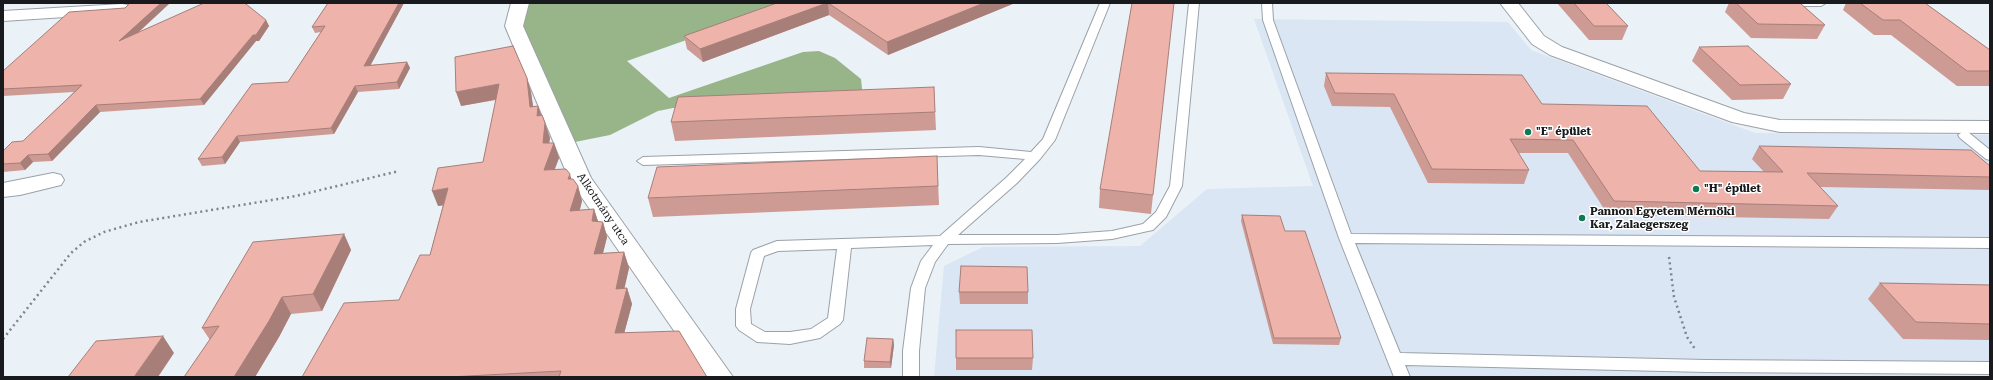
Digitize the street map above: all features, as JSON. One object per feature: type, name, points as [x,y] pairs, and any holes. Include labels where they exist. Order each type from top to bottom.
[{"type":"street","name":"Alkotmány utca","points":[[520,3],[514,26],[580,179],[720,377]]},
{"type":"street","points":[[1509,3],[1538,40],[1556,51],[1739,118],[1780,126],[1990,127]]},
{"type":"street","points":[[3,16],[122,9]]},
{"type":"street","points":[[3,190],[20,188],[53,180]]},
{"type":"lane","points":[[911,377],[911,351],[918,288],[928,261],[944,240],[1012,180],[1036,156],[1049,140],[1059,121],[1105,3]]},
{"type":"lane","points":[[845,244],[834,320],[815,334],[790,338],[762,338],[744,326],[743,309],[758,253],[777,246],[944,240],[1065,238],[1112,235],[1148,227],[1161,214],[1176,186],[1194,3]]},
{"type":"lane","points":[[1267,3],[1268,20],[1346,238],[1402,377]]},
{"type":"lane","points":[[1782,3],[1821,3]]},
{"type":"lane","points":[[1964,135],[1990,156]]},
{"type":"lane","points":[[643,161],[979,151],[1036,156]]},
{"type":"lane","points":[[1346,238],[1990,242]]},
{"type":"lane","points":[[1395,359],[1706,366],[1990,368]]},
{"type":"path","points":[[3,339],[71,253],[84,242],[104,232],[139,222],[296,196],[399,171]]},
{"type":"path","points":[[1666,253],[1669,258],[1674,297],[1687,337]]},
{"type":"shaded area","name":"Pannon Egyetem Mérnöki Kar, Zalaegerszeg","points":[[1254,19],[1508,22],[1531,50],[1755,133],[1990,135],[1990,377],[934,377],[944,266],[983,247],[1140,246],[1207,189],[1313,186]]},
{"type":"green space","points":[[527,3],[791,3],[627,61],[669,98],[803,52],[819,51],[835,58],[861,79],[863,98],[777,106],[673,108],[658,111],[610,135],[570,143],[519,20]]},
{"type":"building","points":[[128,3],[161,3],[119,41],[204,3],[243,3],[266,20],[256,35],[253,35],[200,99],[96,105],[48,154],[28,155],[20,163],[3,164],[3,151],[12,142],[23,141],[82,85],[3,89],[3,71],[69,12],[125,8],[129,4]]},
{"type":"building","points":[[328,3],[399,3],[364,66],[407,62],[397,82],[355,86],[331,128],[237,136],[222,157],[198,159],[252,84],[288,82],[325,26],[312,27]]},
{"type":"building","points":[[777,3],[827,3],[700,49],[684,36]]},
{"type":"building","points":[[828,3],[984,3],[887,42]]},
{"type":"building","points":[[1132,3],[1174,3],[1153,195],[1100,189]]},
{"type":"building","points":[[1574,3],[1606,3],[1628,26],[1594,26]]},
{"type":"building","points":[[1736,3],[1800,3],[1825,25],[1758,24]]},
{"type":"building","points":[[1860,3],[1925,3],[1990,50],[1990,71],[1967,71],[1900,20],[1883,20]]},
{"type":"building","points":[[513,46],[527,78],[530,107],[538,106],[537,116],[542,115],[545,123],[543,143],[554,143],[544,170],[566,169],[570,174],[568,179],[573,179],[578,186],[570,211],[594,209],[592,221],[603,222],[594,254],[624,252],[616,289],[627,288],[615,333],[679,331],[707,377],[559,377],[561,371],[449,377],[302,377],[344,303],[399,300],[420,255],[430,255],[448,188],[432,191],[438,168],[483,162],[499,84],[456,92],[455,57]]},
{"type":"building","points":[[1748,46],[1791,84],[1740,85],[1699,47]]},
{"type":"building","points":[[1326,73],[1522,75],[1542,104],[1647,106],[1700,171],[1783,172],[1759,146],[1971,150],[1990,166],[1990,177],[1807,173],[1838,206],[1614,201],[1573,140],[1510,139],[1529,170],[1432,169],[1394,94],[1335,93]]},
{"type":"building","points":[[934,87],[935,112],[671,122],[678,97]]},
{"type":"building","points":[[937,156],[938,186],[648,198],[657,167]]},
{"type":"building","points":[[1242,215],[1280,216],[1285,231],[1305,231],[1341,338],[1274,338]]},
{"type":"building","points":[[344,234],[313,294],[282,297],[269,321],[234,377],[184,377],[219,326],[202,328],[253,242]]},
{"type":"building","points":[[961,266],[1027,267],[1028,292],[959,292]]},
{"type":"building","points":[[1880,283],[1990,285],[1990,324],[1916,322]]},
{"type":"building","points":[[956,330],[1032,330],[1033,358],[956,358]]},
{"type":"building","points":[[163,336],[134,377],[68,377],[96,341]]},
{"type":"building","points":[[867,338],[893,339],[890,362],[864,361]]},
{"type":"place","name":"\"E\" épület","points":[[1528,132]]},
{"type":"place","name":"\"H\" épület","points":[[1696,189]]},
{"type":"place","name":"Pannon Egyetem Mérnöki Kar, Zalaegerszeg","points":[[1582,218]]}]
